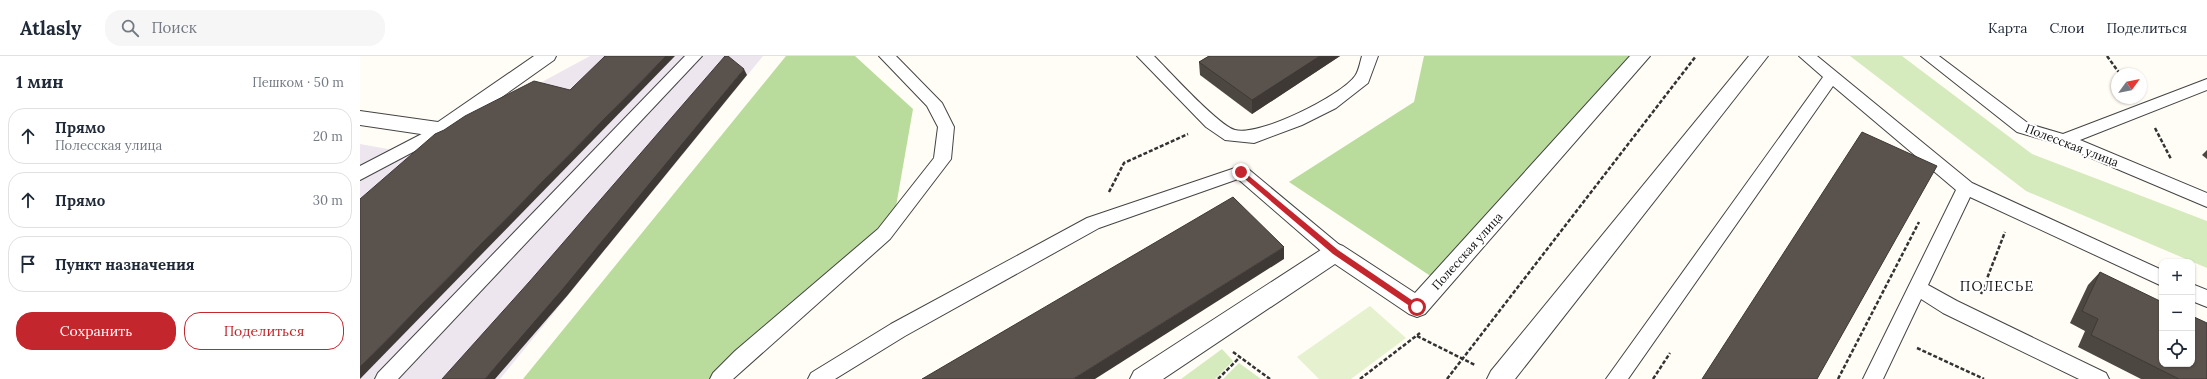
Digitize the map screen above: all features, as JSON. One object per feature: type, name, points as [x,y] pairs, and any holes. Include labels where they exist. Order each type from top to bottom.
[{"type":"street","points":[[360,118],[441,130],[546,56]]},
{"type":"street","name":"Полесская улица","points":[[1335,252],[1417,307],[1641,56]]},
{"type":"street","points":[[1500,379],[1759,56]]},
{"type":"street","points":[[1143,379],[1335,252]]},
{"type":"lane","points":[[385,379],[694,56]]},
{"type":"lane","points":[[720,379],[742,356],[884,234],[942,159],[946,127],[934,103],[887,56]]},
{"type":"lane","points":[[1145,56],[1212,123],[1231,136],[1254,137],[1296,121],[1330,104],[1362,79],[1370,56]]},
{"type":"lane","points":[[1806,56],[1966,188],[2159,277]]},
{"type":"lane","name":"Полесская улица","points":[[1929,56],[2023,128],[2064,140],[2207,200]]},
{"type":"lane","points":[[1616,379],[1832,76]]},
{"type":"lane","points":[[2064,140],[2207,84]]},
{"type":"lane","points":[[360,174],[441,130]]},
{"type":"lane","points":[[818,379],[898,330],[1093,223],[1241,172],[1335,252]]},
{"type":"lane","points":[[1873,379],[1966,188]]},
{"type":"lane","points":[[1918,288],[1950,307],[2100,379]]},
{"type":"lane","points":[[2195,293],[2207,299]]},
{"type":"path","points":[[1447,379],[1696,56]]},
{"type":"path","points":[[2107,56],[2116,68]]},
{"type":"path","points":[[1093,223],[1124,163],[1212,123]]},
{"type":"path","points":[[1838,379],[1920,220]]},
{"type":"path","points":[[1979,300],[2006,229]]},
{"type":"path","points":[[1867,322],[1894,337],[1984,379]]},
{"type":"path","points":[[1411,331],[1417,336],[1478,367]]},
{"type":"path","points":[[1229,349],[1270,379]]},
{"type":"path","points":[[1218,379],[1240,357]]},
{"type":"shaded area","points":[[590,56],[763,56],[500,379],[360,379],[360,144],[410,153]]},
{"type":"green space","points":[[786,56],[855,56],[913,109],[895,212],[714,379],[523,379]]},
{"type":"green space","points":[[1424,56],[1639,56],[1432,277],[1289,182],[1414,102]]},
{"type":"green space","points":[[1850,56],[1902,56],[2032,154],[2207,221],[2207,268],[2195,263],[2195,259],[2186,259],[2026,191]]},
{"type":"green space","points":[[1370,306],[1406,338],[1351,379],[1319,379],[1297,357]]},
{"type":"green space","points":[[1222,349],[1233,361],[1215,379],[1181,379]]},
{"type":"green space","points":[[1239,363],[1261,379],[1223,379]]},
{"type":"building","points":[[605,56],[666,56],[360,367],[360,199],[435,134],[444,130],[465,116],[534,81],[570,90]]},
{"type":"building","points":[[725,56],[728,56],[744,69],[562,290],[485,379],[442,379],[530,281]]},
{"type":"building","points":[[1209,56],[1320,56],[1252,100],[1199,62]]},
{"type":"building","points":[[1862,132],[1937,166],[1817,379],[1702,379]]},
{"type":"building","points":[[1233,197],[1284,247],[1073,379],[922,379]]},
{"type":"building","points":[[2100,272],[2159,301],[2159,367],[2195,367],[2195,317],[2207,323],[2207,379],[2179,379],[2091,335],[2098,319],[2082,311]]},
{"type":"district","name":"ПОЛЕСЬЕ","points":[[1997,286]]},
{"type":"route","points":[[1241,172],[1335,252],[1417,307]]}]
